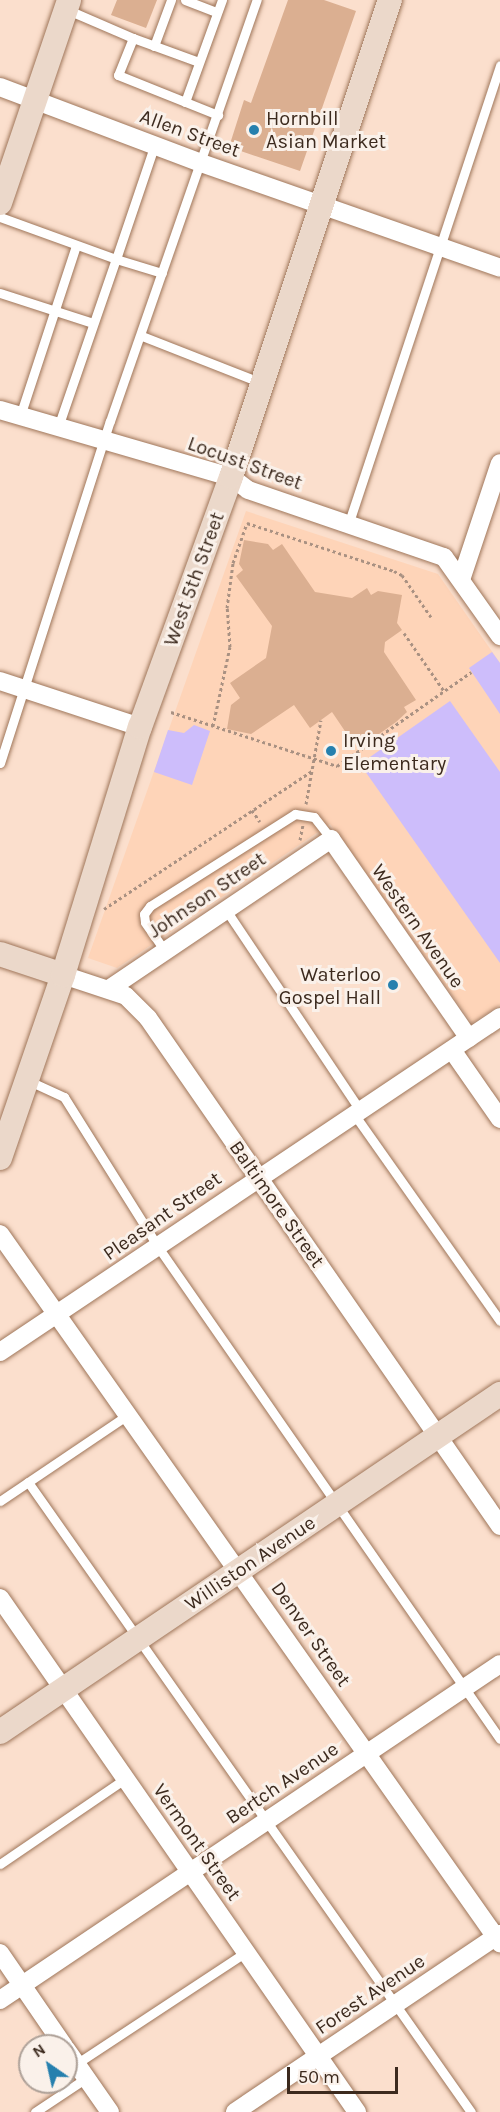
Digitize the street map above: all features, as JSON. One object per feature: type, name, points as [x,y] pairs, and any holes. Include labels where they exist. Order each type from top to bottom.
[{"type":"main road","name":"West 5th Street","points":[[0,1158],[63,975],[140,727],[231,477],[390,0]]},
{"type":"main road","points":[[0,203],[68,4]]},
{"type":"main road","name":"Baltimore Street","points":[[0,954],[63,975]]},
{"type":"main road","name":"Williston Avenue","points":[[0,1732],[500,1394]]},
{"type":"street","name":"Allen Street","points":[[0,87],[201,163],[323,203],[500,268]]},
{"type":"street","name":"Locust Street","points":[[0,410],[231,477],[248,490],[350,522],[444,556],[500,636]]},
{"type":"street","points":[[462,580],[500,463]]},
{"type":"street","points":[[0,681],[140,727]]},
{"type":"street","name":"Johnson Street","points":[[109,989],[331,839]]},
{"type":"street","name":"Western Avenue","points":[[331,839],[469,1038]]},
{"type":"street","name":"Baltimore Street","points":[[63,975],[126,996],[148,1018],[500,1526]]},
{"type":"street","name":"Pleasant Street","points":[[0,1352],[60,1315],[258,1177],[500,1017]]},
{"type":"street","points":[[452,1050],[500,1119]]},
{"type":"street","name":"Denver Street","points":[[0,1234],[60,1315],[498,1938]]},
{"type":"street","name":"Vermont Street","points":[[0,1598],[357,2112]]},
{"type":"street","name":"Bertch Avenue","points":[[0,2000],[500,1664]]},
{"type":"street","name":"Forest Avenue","points":[[235,2112],[498,1938]]},
{"type":"street","points":[[0,1953],[56,2034]]},
{"type":"street","points":[[78,2066],[110,2112]]},
{"type":"lane","points":[[154,46],[171,0]]},
{"type":"lane","points":[[185,0],[217,12]]},
{"type":"lane","points":[[185,102],[222,0]]},
{"type":"lane","points":[[0,763],[103,440],[142,336],[257,0]]},
{"type":"lane","points":[[68,4],[133,38],[199,62]]},
{"type":"lane","points":[[133,38],[118,75],[218,115]]},
{"type":"lane","points":[[350,522],[500,65]]},
{"type":"lane","points":[[58,427],[155,144]]},
{"type":"lane","points":[[0,217],[76,246],[162,273]]},
{"type":"lane","points":[[20,416],[76,246]]},
{"type":"lane","points":[[0,293],[93,323]]},
{"type":"lane","points":[[142,336],[262,383]]},
{"type":"lane","points":[[165,951],[145,922],[144,914],[150,906],[282,819],[304,815],[319,822],[331,839]]},
{"type":"lane","points":[[226,910],[357,1112],[500,1321]]},
{"type":"lane","points":[[27,1080],[64,1096],[158,1247],[335,1506],[500,1739]]},
{"type":"lane","points":[[0,1501],[129,1414]]},
{"type":"lane","points":[[28,1482],[264,1822],[471,2112]]},
{"type":"lane","points":[[0,1864],[126,1778]]},
{"type":"lane","points":[[78,2056],[246,1952]]},
{"type":"lane","points":[[35,2112],[48,2094]]},
{"type":"path","points":[[213,726],[230,647],[227,608],[233,563],[247,523],[402,575],[431,617]]},
{"type":"path","points":[[404,633],[444,691]]},
{"type":"path","points":[[171,712],[337,766],[471,672]]},
{"type":"path","points":[[300,841],[321,720]]},
{"type":"path","points":[[104,909],[312,771]]},
{"type":"path","points":[[252,810],[261,824]]},
{"type":"shaded area","name":"Irving Elementary","points":[[246,511],[438,574],[500,663],[500,1005],[472,1023],[330,824],[117,968],[88,958]]},
{"type":"shaded area","points":[[492,652],[500,663],[500,714],[469,668]]},
{"type":"shaded area","points":[[450,701],[500,772],[500,963],[360,764]]},
{"type":"shaded area","points":[[194,725],[210,731],[192,785],[154,772],[168,730],[184,733]]},
{"type":"building","points":[[117,0],[157,0],[146,28],[111,15]]},
{"type":"building","points":[[288,0],[324,0],[356,11],[300,171],[229,147],[244,100],[251,103]]},
{"type":"building","name":"Irving Elementary","points":[[244,540],[268,544],[273,550],[282,544],[315,592],[352,598],[367,588],[371,595],[378,591],[402,595],[397,623],[402,630],[385,642],[384,652],[416,700],[404,707],[407,712],[396,722],[372,739],[368,733],[353,743],[332,712],[310,728],[294,705],[251,734],[227,729],[231,705],[240,698],[230,683],[266,658],[272,626],[236,576],[243,570],[239,564]]},
{"type":"place","name":"Hornbill Asian Market","points":[[254,130]]},
{"type":"place","name":"Irving Elementary","points":[[331,751]]},
{"type":"place","name":"Waterloo Gospel Hall","points":[[393,985]]}]
